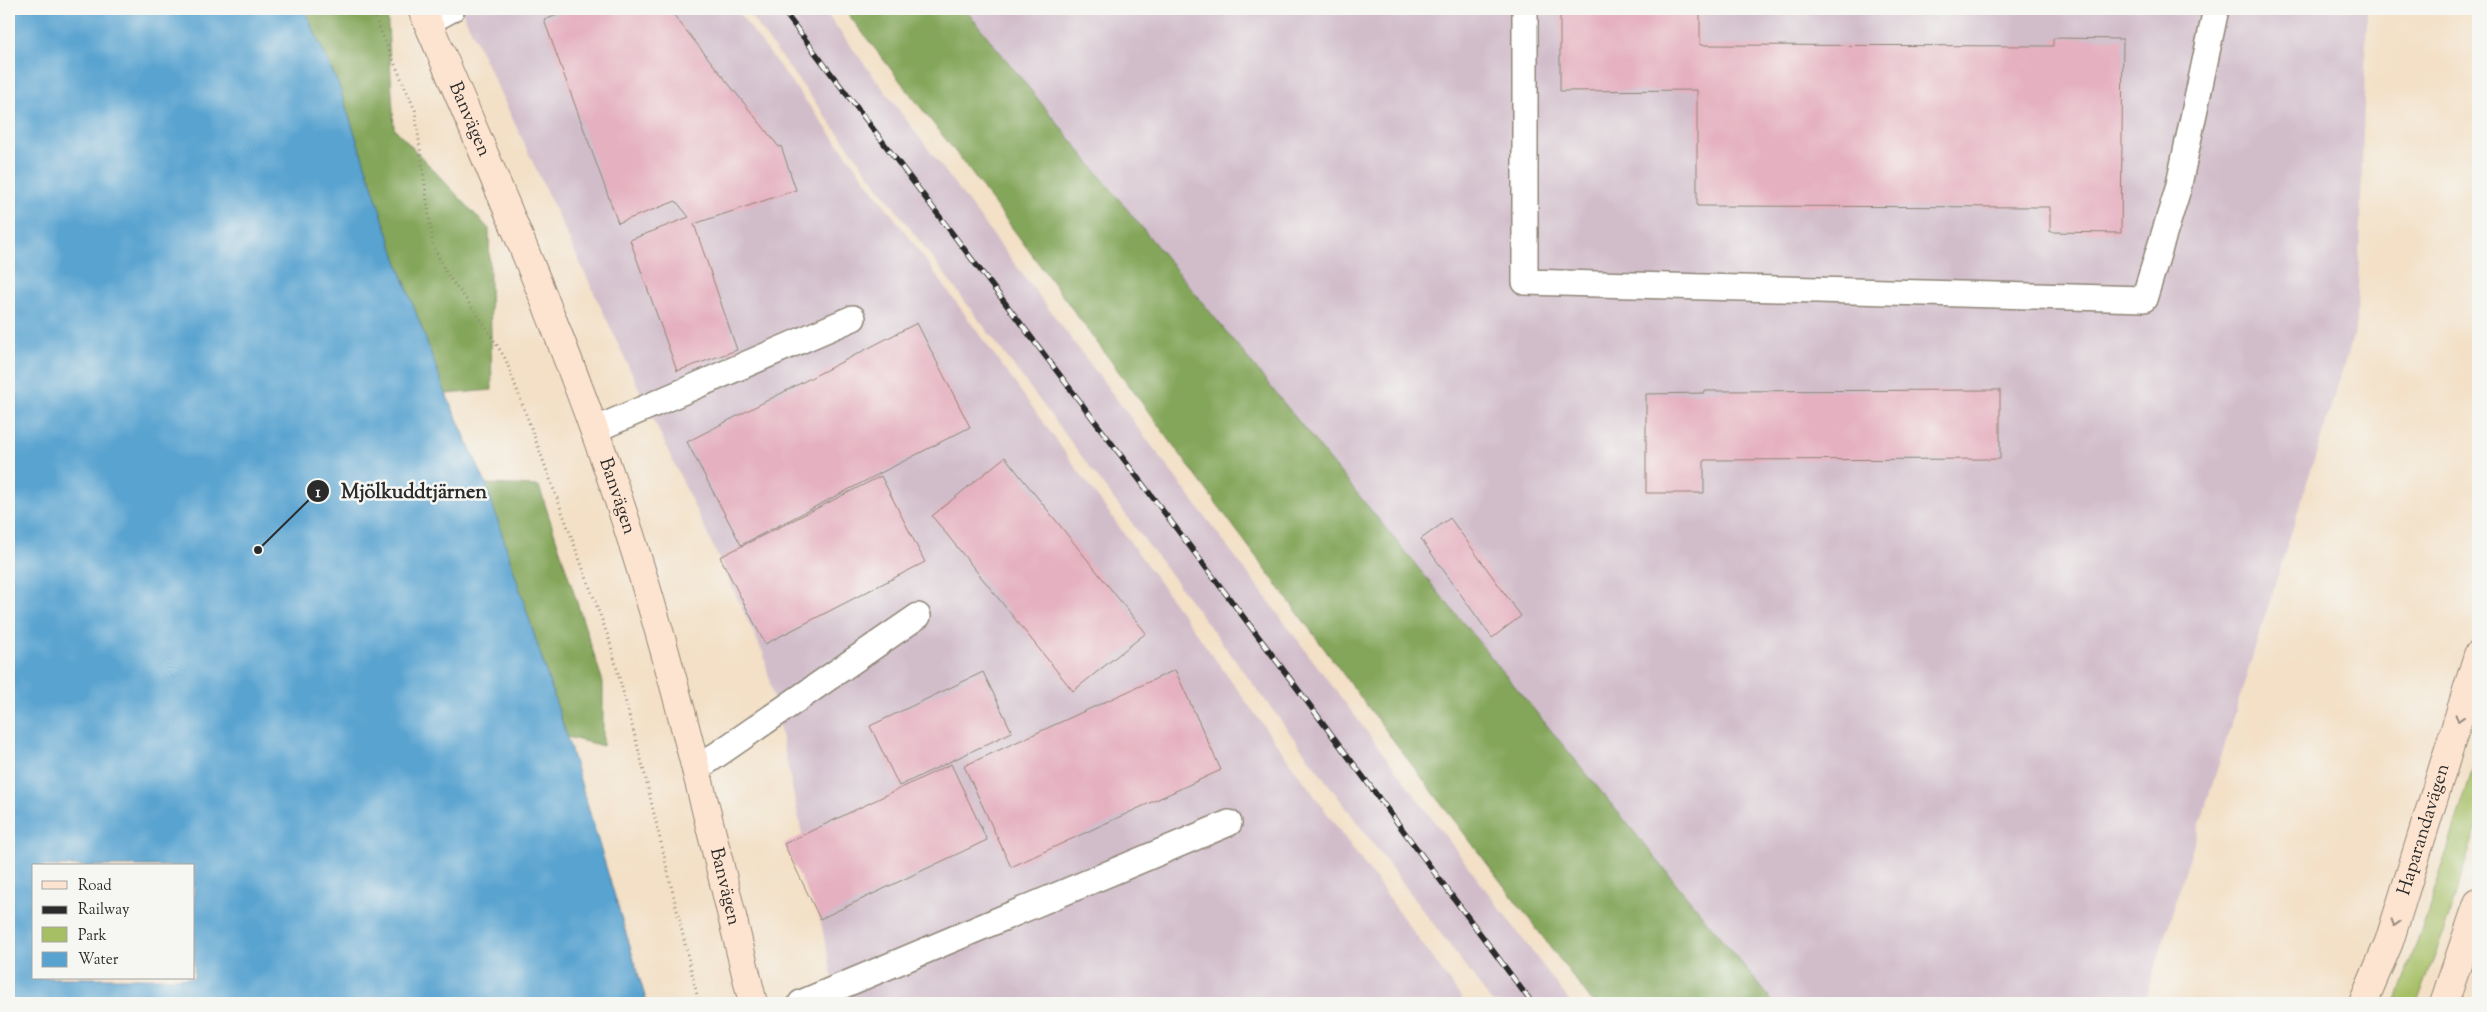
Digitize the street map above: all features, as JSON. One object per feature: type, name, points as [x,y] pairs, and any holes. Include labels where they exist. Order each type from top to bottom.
[{"type":"street","name":"Banvägen","points":[[425,16],[550,310],[616,490],[667,658],[753,1003]]},
{"type":"street","name":"Haparandavägen","points":[[2364,1003],[2389,942],[2478,655]]},
{"type":"street","points":[[2444,1003],[2478,904]]},
{"type":"lane","points":[[425,16],[452,9]]},
{"type":"lane","points":[[1525,9],[1525,282],[2144,300],[2178,189],[2216,9]]},
{"type":"lane","points":[[594,430],[853,318]]},
{"type":"lane","points":[[695,770],[918,616]]},
{"type":"lane","points":[[801,1003],[1229,823]]},
{"type":"path","points":[[371,9],[415,110],[433,245],[446,273],[483,322],[506,360],[609,639],[644,773],[699,1003]]},
{"type":"shaded area","points":[[461,9],[736,9],[908,236],[1465,1003],[838,1003],[764,655]]},
{"type":"shaded area","points":[[745,9],[823,9],[1571,1003],[1493,1003]]},
{"type":"shaded area","points":[[965,9],[2367,9],[2357,323],[2144,1003],[1774,1003],[1334,465]]},
{"type":"green space","points":[[304,9],[387,9],[394,128],[489,229],[492,390],[446,394],[398,264],[339,86]]},
{"type":"green space","points":[[844,9],[965,9],[1334,465],[1774,1003],[1593,1003],[1346,678],[964,163]]},
{"type":"green space","points":[[486,484],[539,486],[603,682],[603,746],[567,737]]},
{"type":"green space","points":[[2478,752],[2478,822],[2446,925],[2417,1003],[2395,1003],[2426,918]]},
{"type":"water","points":[[9,9],[304,9],[339,86],[398,264],[446,394],[486,484],[567,737],[647,1003],[9,1003]]},
{"type":"building","points":[[574,9],[669,9],[779,147],[781,146],[796,190],[694,224],[737,350],[677,371],[630,240],[689,217],[676,201],[618,223],[544,20]]},
{"type":"building","points":[[1560,10],[1700,10],[1700,45],[2053,46],[2053,38],[2123,39],[2121,233],[2050,232],[2050,207],[1697,206],[1697,90],[1560,91]]},
{"type":"building","points":[[917,323],[970,427],[741,545],[687,442]]},
{"type":"building","points":[[2000,390],[2000,459],[1704,460],[1704,493],[1646,493],[1646,394],[1704,393],[1704,391]]},
{"type":"building","points":[[1005,457],[1146,633],[1073,691],[932,516]]},
{"type":"building","points":[[881,476],[925,562],[765,644],[720,557]]},
{"type":"building","points":[[1450,518],[1521,616],[1492,638],[1421,539]]},
{"type":"building","points":[[1175,670],[1221,770],[1011,867],[964,766]]},
{"type":"building","points":[[983,672],[1012,732],[899,786],[870,726]]},
{"type":"building","points":[[951,764],[987,840],[820,919],[784,844]]},
{"type":"railway","points":[[782,9],[1267,648],[1532,1003]]},
{"type":"place","name":"Mjölkuddtjärnen","points":[[258,550]]}]
